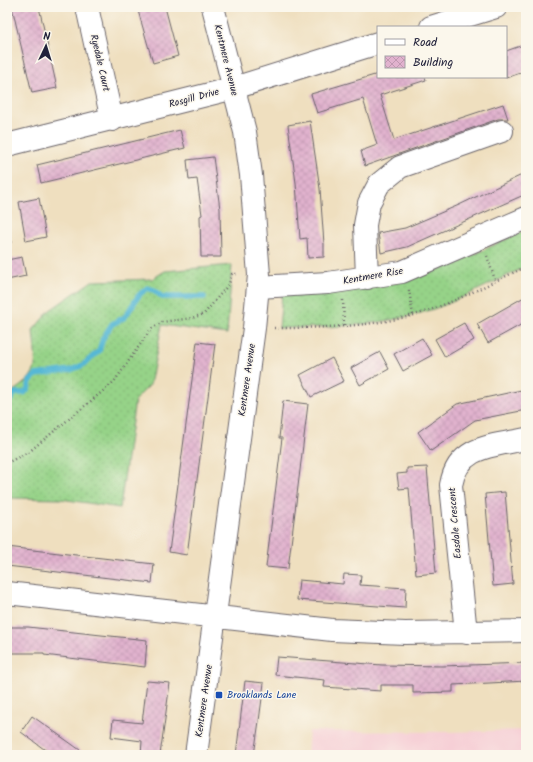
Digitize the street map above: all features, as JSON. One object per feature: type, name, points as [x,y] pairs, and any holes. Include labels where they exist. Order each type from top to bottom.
[{"type":"street","name":"Ryedale Court","points":[[87,7],[112,120]]},
{"type":"street","name":"Kentmere Avenue","points":[[196,755],[254,328],[259,281],[251,175],[245,132],[213,7]]},
{"type":"street","points":[[434,26],[496,7]]},
{"type":"street","name":"Rosgill Drive","points":[[7,145],[112,120],[234,88],[377,43]]},
{"type":"street","points":[[368,278],[364,225],[370,203],[379,184],[400,167],[502,131]]},
{"type":"street","name":"Kentmere Rise","points":[[259,281],[342,281],[368,278],[406,270],[526,218]]},
{"type":"street","name":"Easdale Crescent","points":[[466,633],[451,485],[453,474],[459,463],[468,454],[478,449],[526,439]]},
{"type":"street","points":[[7,593],[332,630],[466,633],[526,631]]},
{"type":"path","points":[[7,222],[12,244],[7,245]]},
{"type":"path","points":[[480,238],[495,280]]},
{"type":"path","points":[[254,328],[307,328],[344,325],[413,315],[451,302],[495,280],[526,267]]},
{"type":"path","points":[[406,270],[413,315]]},
{"type":"path","points":[[7,463],[30,452],[114,382],[151,329],[162,322],[192,318],[204,314],[229,284],[232,274],[259,281]]},
{"type":"path","points":[[342,281],[344,325]]},
{"type":"shaded area","points":[[526,730],[526,755],[307,755],[309,731],[447,732]]},
{"type":"green space","points":[[526,230],[526,267],[452,302],[410,316],[367,324],[279,328],[282,295],[358,289],[419,277],[450,265]]},
{"type":"green space","points":[[232,265],[227,334],[162,325],[150,385],[135,400],[120,508],[61,499],[7,498],[7,395],[26,381],[31,375],[35,362],[33,330],[50,310],[92,281],[152,279],[165,271]]},
{"type":"building","points":[[12,7],[39,7],[57,88],[32,93]]},
{"type":"building","points":[[137,7],[165,7],[178,56],[153,63]]},
{"type":"building","points":[[526,44],[526,71],[507,78],[507,51]]},
{"type":"building","points":[[377,74],[377,78],[425,78],[426,80],[380,95],[394,140],[503,104],[508,119],[498,119],[365,166],[361,151],[377,145],[363,99],[317,113],[311,94]]},
{"type":"building","points":[[310,121],[320,189],[324,257],[308,258],[307,238],[300,239],[296,183],[288,125]]},
{"type":"building","points":[[180,130],[185,148],[41,183],[37,165]]},
{"type":"building","points":[[213,157],[220,209],[221,257],[201,257],[200,216],[202,215],[197,179],[189,180],[187,160]]},
{"type":"building","points":[[526,173],[526,194],[407,247],[381,253],[378,233],[405,228],[459,205]]},
{"type":"building","points":[[39,198],[46,237],[26,241],[19,202]]},
{"type":"building","points":[[22,257],[26,276],[7,280],[7,260]]},
{"type":"building","points":[[526,296],[526,322],[488,343],[477,324]]},
{"type":"building","points":[[464,323],[474,340],[445,357],[435,339]]},
{"type":"building","points":[[422,338],[432,355],[403,371],[394,354]]},
{"type":"building","points":[[197,342],[215,344],[187,555],[169,552]]},
{"type":"building","points":[[380,352],[389,369],[360,385],[351,368]]},
{"type":"building","points":[[332,358],[344,381],[311,397],[300,375]]},
{"type":"building","points":[[526,389],[526,410],[475,420],[431,451],[418,432],[457,404]]},
{"type":"building","points":[[283,401],[308,404],[288,569],[266,567],[282,438],[279,438]]},
{"type":"building","points":[[427,467],[436,573],[416,575],[409,488],[399,489],[397,474],[407,473],[407,468]]},
{"type":"building","points":[[505,492],[513,584],[493,586],[485,494]]},
{"type":"building","points":[[7,547],[154,564],[152,583],[7,566]]},
{"type":"building","points":[[344,574],[361,575],[360,585],[406,588],[405,608],[297,600],[299,580],[343,584]]},
{"type":"building","points":[[7,627],[28,627],[147,640],[145,667],[44,655],[44,653],[7,653]]},
{"type":"building","points":[[277,657],[382,665],[442,666],[526,663],[526,681],[453,685],[453,692],[413,693],[413,685],[381,685],[381,691],[324,687],[325,680],[275,675]]},
{"type":"building","points":[[147,681],[170,683],[160,755],[141,755],[142,741],[111,737],[113,720],[142,723]]},
{"type":"building","points":[[245,681],[264,683],[254,755],[236,755]]},
{"type":"building","points":[[32,716],[87,755],[52,755],[21,732]]},
{"type":"waterway","points":[[7,405],[15,393],[24,393],[28,389],[30,381],[36,375],[71,370],[83,365],[99,351],[103,338],[112,324],[125,317],[139,295],[147,288],[154,290],[162,297],[204,297]]},
{"type":"place","name":"Brooklands Lane","points":[[219,695]]}]
